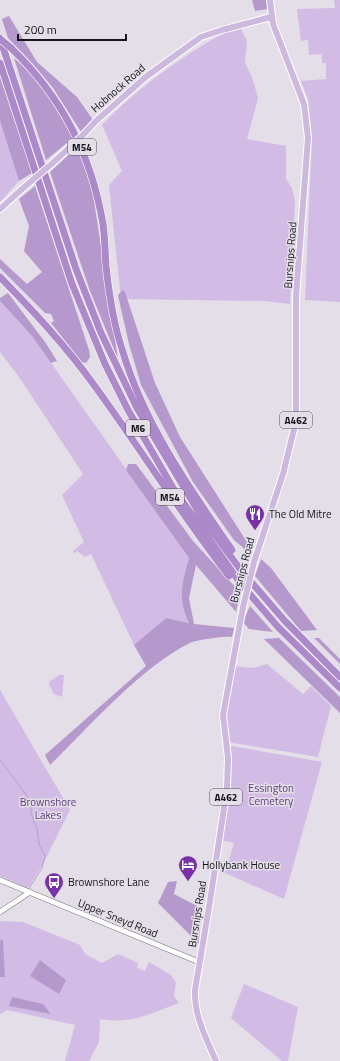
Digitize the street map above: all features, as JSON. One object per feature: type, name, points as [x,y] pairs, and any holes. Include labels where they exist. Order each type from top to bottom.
[{"type":"highway","name":"M54","points":[[0,38],[30,66],[49,90],[68,119],[82,146],[93,178],[103,225],[110,296],[118,337],[129,370],[148,413],[180,472],[225,541],[257,584],[263,597]]},
{"type":"highway","name":"M6","points":[[0,38],[33,141],[90,308],[113,360],[158,446],[204,521],[263,597],[340,677]]},
{"type":"highway","name":"M6","points":[[0,63],[27,149],[86,320],[128,410],[157,463],[184,504],[241,584],[268,616],[340,688]]},
{"type":"highway","name":"M54","points":[[0,277],[60,342],[94,384],[176,506],[213,556],[256,608],[268,616]]},
{"type":"highway","points":[[129,370],[128,376],[155,435],[158,446]]},
{"type":"highway","points":[[119,422],[127,429],[169,490],[184,504]]},
{"type":"main road","name":"Bursnips Road","points":[[199,962],[227,788],[228,758],[223,716],[243,607],[254,562],[283,474],[296,421],[296,296],[308,138],[304,104],[271,17],[270,0]]},
{"type":"main road","name":"Hobnock Road","points":[[0,210],[22,189],[55,162],[96,121],[147,76],[201,37],[271,17]]},
{"type":"main road","name":"A462","points":[[199,962],[195,990],[195,1008],[216,1061]]},
{"type":"street","name":"Upper Sneyd Road","points":[[0,880],[199,962]]},
{"type":"street","points":[[0,912],[30,892]]},
{"type":"green space","points":[[334,0],[340,0],[340,302],[305,300],[312,137],[308,99],[301,81],[326,79],[326,63],[322,63],[322,54],[309,55],[308,40],[301,41],[297,9],[335,8]]},
{"type":"green space","points":[[240,27],[247,41],[245,63],[252,77],[258,98],[247,139],[286,146],[286,179],[292,188],[295,202],[290,304],[264,301],[121,299],[109,185],[122,171],[102,125],[133,96],[166,70],[189,54],[226,32]]},
{"type":"green space","points":[[0,121],[19,181],[0,202]]},
{"type":"green space","points":[[0,301],[32,336],[189,558],[184,575],[182,598],[185,614],[189,623],[166,618],[134,645],[91,554],[85,557],[77,551],[74,553],[73,551],[84,542],[62,495],[83,474],[19,377],[0,352]]},
{"type":"green space","points":[[267,664],[303,694],[311,686],[331,706],[318,757],[228,742],[226,714],[234,666],[253,668]]},
{"type":"green space","points":[[59,675],[64,675],[62,697],[54,694],[49,685],[49,682]]},
{"type":"green space","name":"Brownshore Lakes","points":[[0,690],[70,810],[43,864],[28,888],[0,876]]},
{"type":"green space","name":"Essington Cemetery","points":[[232,746],[322,762],[284,899],[225,873],[234,843],[221,840],[231,795],[229,748]]},
{"type":"green space","points":[[0,921],[23,922],[80,945],[85,954],[102,963],[118,954],[138,963],[137,968],[145,971],[149,962],[171,975],[176,982],[174,996],[179,1003],[141,1017],[121,1020],[100,1019],[99,1042],[89,1061],[65,1061],[75,1025],[7,1010],[0,1014]]},
{"type":"green space","points":[[244,984],[298,1007],[288,1061],[282,1061],[231,1018]]},
{"type":"shaded area","points":[[252,0],[268,0],[268,9],[255,11]]},
{"type":"shaded area","points":[[9,16],[37,62],[77,97],[93,120],[83,135],[53,88],[8,38],[2,19]]},
{"type":"shaded area","points":[[14,58],[40,85],[54,105],[73,138],[46,160]]},
{"type":"shaded area","points":[[0,77],[32,173],[19,181],[0,121]]},
{"type":"shaded area","points":[[78,146],[93,194],[118,359],[90,291],[50,172]]},
{"type":"shaded area","points":[[35,186],[89,350],[90,357],[86,363],[82,362],[51,323],[54,321],[51,314],[45,313],[0,268],[0,259],[27,284],[42,272],[24,251],[29,226],[19,199]]},
{"type":"shaded area","points":[[123,290],[125,292],[155,383],[180,437],[252,550],[247,551],[234,540],[193,482],[141,385],[129,344],[118,295]]},
{"type":"shaded area","points":[[8,293],[45,342],[57,361],[51,363],[32,336],[0,301],[0,298]]},
{"type":"shaded area","points":[[128,464],[136,464],[193,541],[240,592],[236,612],[196,565],[189,598],[194,624],[234,628],[232,637],[190,643],[153,667],[116,699],[50,765],[45,755],[146,666],[134,645],[166,618],[189,623],[183,606],[182,590],[184,575],[189,558],[126,470]]},
{"type":"shaded area","points":[[261,559],[271,568],[317,630],[301,631],[255,576]]},
{"type":"shaded area","points":[[250,606],[273,632],[249,629],[243,622]]},
{"type":"shaded area","points":[[279,638],[340,697],[340,713],[264,639]]},
{"type":"shaded area","points":[[314,638],[319,638],[340,659],[340,664]]},
{"type":"shaded area","points":[[177,881],[174,894],[201,908],[199,944],[158,903],[168,882]]},
{"type":"shaded area","points":[[0,940],[3,940],[5,977],[0,977]]},
{"type":"shaded area","points":[[40,960],[66,980],[59,994],[30,976]]},
{"type":"shaded area","points":[[12,997],[43,1004],[51,1014],[9,1006]]},
{"type":"waterway","points":[[0,760],[25,793],[31,805],[31,813],[37,829],[39,844],[45,856],[42,868],[28,890]]},
{"type":"place","name":"The Old Mitre","points":[[255,531]]},
{"type":"place","name":"Hollybank House","points":[[188,882]]},
{"type":"place","name":"Brownshore Lane","points":[[54,899]]}]
